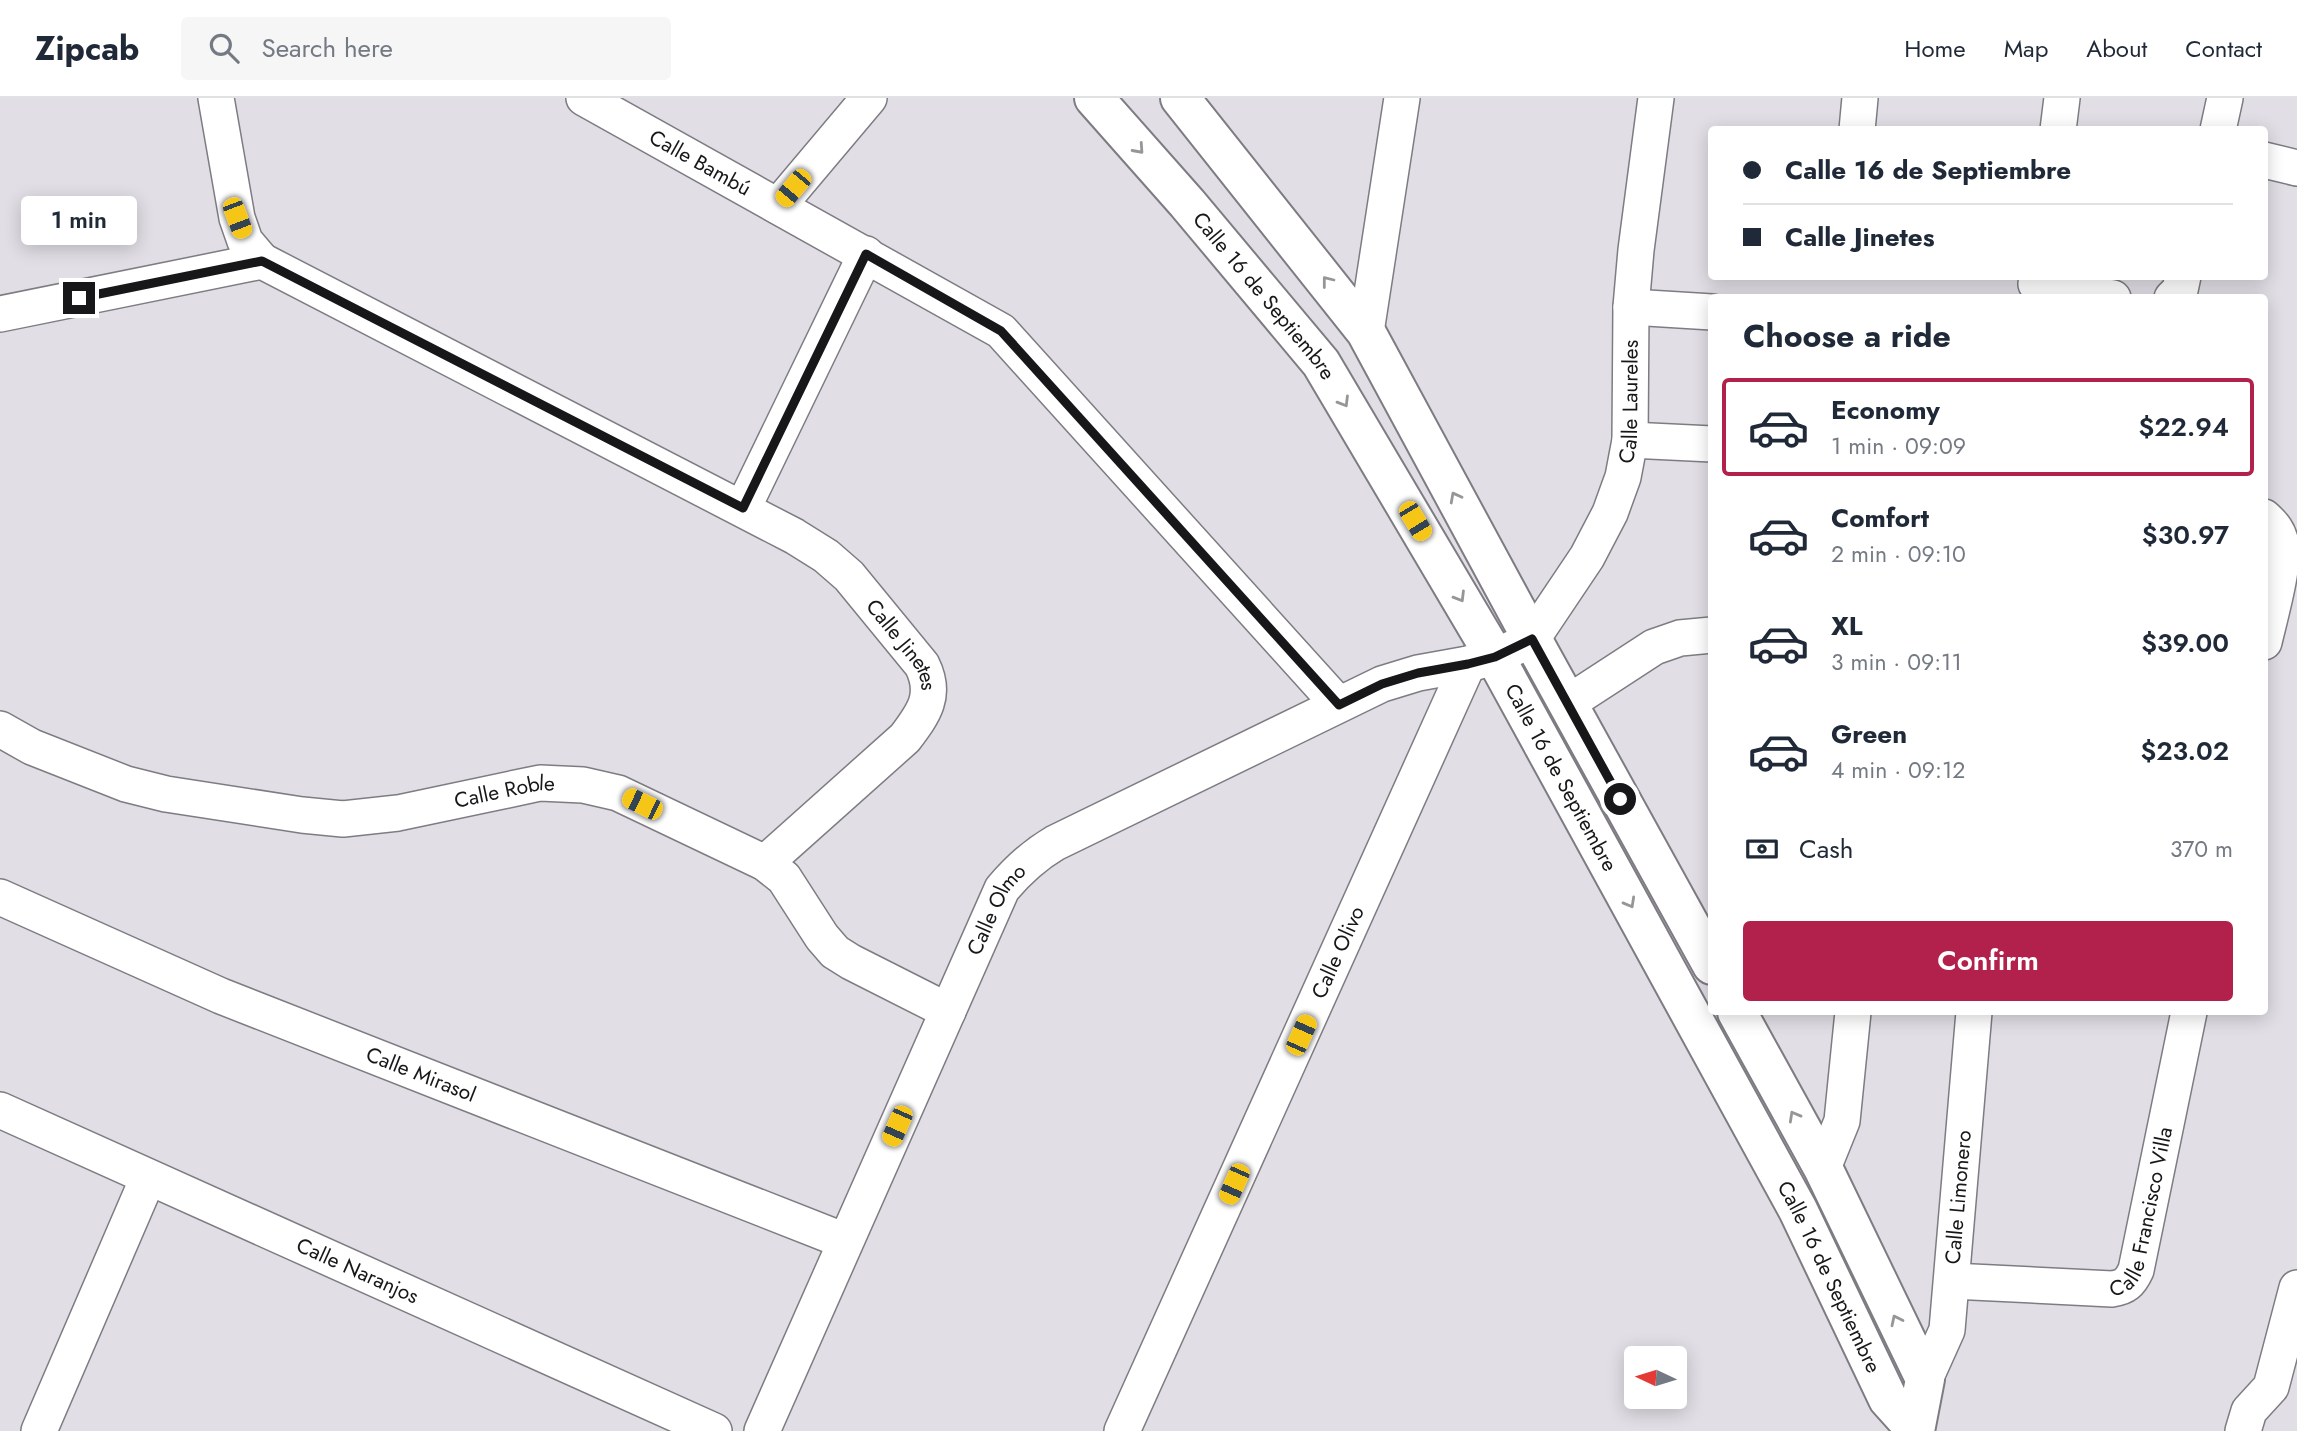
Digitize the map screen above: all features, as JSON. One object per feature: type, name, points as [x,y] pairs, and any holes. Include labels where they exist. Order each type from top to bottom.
[{"type":"main road","name":"Calle 16 de Septiembre","points":[[1094,98],[1187,203],[1321,363],[1482,660],[1798,1210],[1888,1399],[1917,1430]]},
{"type":"main road","name":"Calle 16 de Septiembre","points":[[1181,98],[1366,332],[1708,958]]},
{"type":"main road","name":"Calle 16 de Septiembre","points":[[1739,1015],[1823,1168],[1925,1379],[1917,1430]]},
{"type":"street","points":[[0,314],[262,261],[245,241],[237,218],[216,98]]},
{"type":"street","name":"Calle Bambú","points":[[584,98],[1001,331],[1339,705]]},
{"type":"street","points":[[778,206],[869,98]]},
{"type":"street","points":[[1366,332],[1402,98]]},
{"type":"street","name":"Calle Laureles","points":[[1532,639],[1587,556],[1610,513],[1623,477],[1630,440],[1631,307],[1656,98]]},
{"type":"street","points":[[1857,126],[1860,98]]},
{"type":"street","points":[[2058,126],[2062,98]]},
{"type":"street","points":[[2219,126],[2225,98]]},
{"type":"street","points":[[2268,161],[2297,168]]},
{"type":"street","points":[[743,508],[866,254]]},
{"type":"street","name":"Calle Jinetes","points":[[262,261],[743,508],[815,550],[849,576],[922,665],[928,678],[928,701],[920,718],[905,738],[765,863]]},
{"type":"street","points":[[2036,286],[2087,294]]},
{"type":"street","points":[[1631,307],[1708,312]]},
{"type":"street","points":[[1630,440],[1708,444]]},
{"type":"street","points":[[2268,623],[2280,565],[2281,546],[2270,522]]},
{"type":"street","points":[[1568,703],[1654,647],[1681,638],[1708,635]]},
{"type":"street","points":[[1482,660],[1532,639]]},
{"type":"street","name":"Calle Olmo","points":[[762,1431],[1002,889],[1017,871],[1033,856],[1055,843],[1382,684],[1418,673],[1482,660]]},
{"type":"street","name":"Calle Olivo","points":[[1122,1431],[1482,660]]},
{"type":"street","name":"Calle Roble","points":[[0,729],[32,747],[126,784],[166,794],[302,815],[343,819],[398,813],[540,783],[583,785],[618,793],[765,863],[784,878],[822,937],[835,951],[850,962],[948,1011]]},
{"type":"street","name":"Calle Mirasol","points":[[0,897],[222,996],[845,1241]]},
{"type":"street","points":[[1823,1168],[1842,1122],[1853,1015]]},
{"type":"street","name":"Calle Limonero","points":[[1925,1379],[1947,1330],[1974,1015]]},
{"type":"street","name":"Calle Francisco Villa","points":[[1952,1281],[2112,1289],[2124,1287],[2132,1279],[2188,1015]]},
{"type":"street","name":"Calle Naranjos","points":[[0,1110],[714,1431]]},
{"type":"street","points":[[39,1431],[148,1178]]},
{"type":"street","points":[[2243,1431],[2249,1411],[2271,1387],[2297,1288]]},
{"type":"route","points":[[79,298],[262,261],[743,508],[866,254],[977,316],[1001,331],[1018,347],[1339,705],[1382,684],[1418,673],[1495,657],[1532,639],[1620,799]]}]
